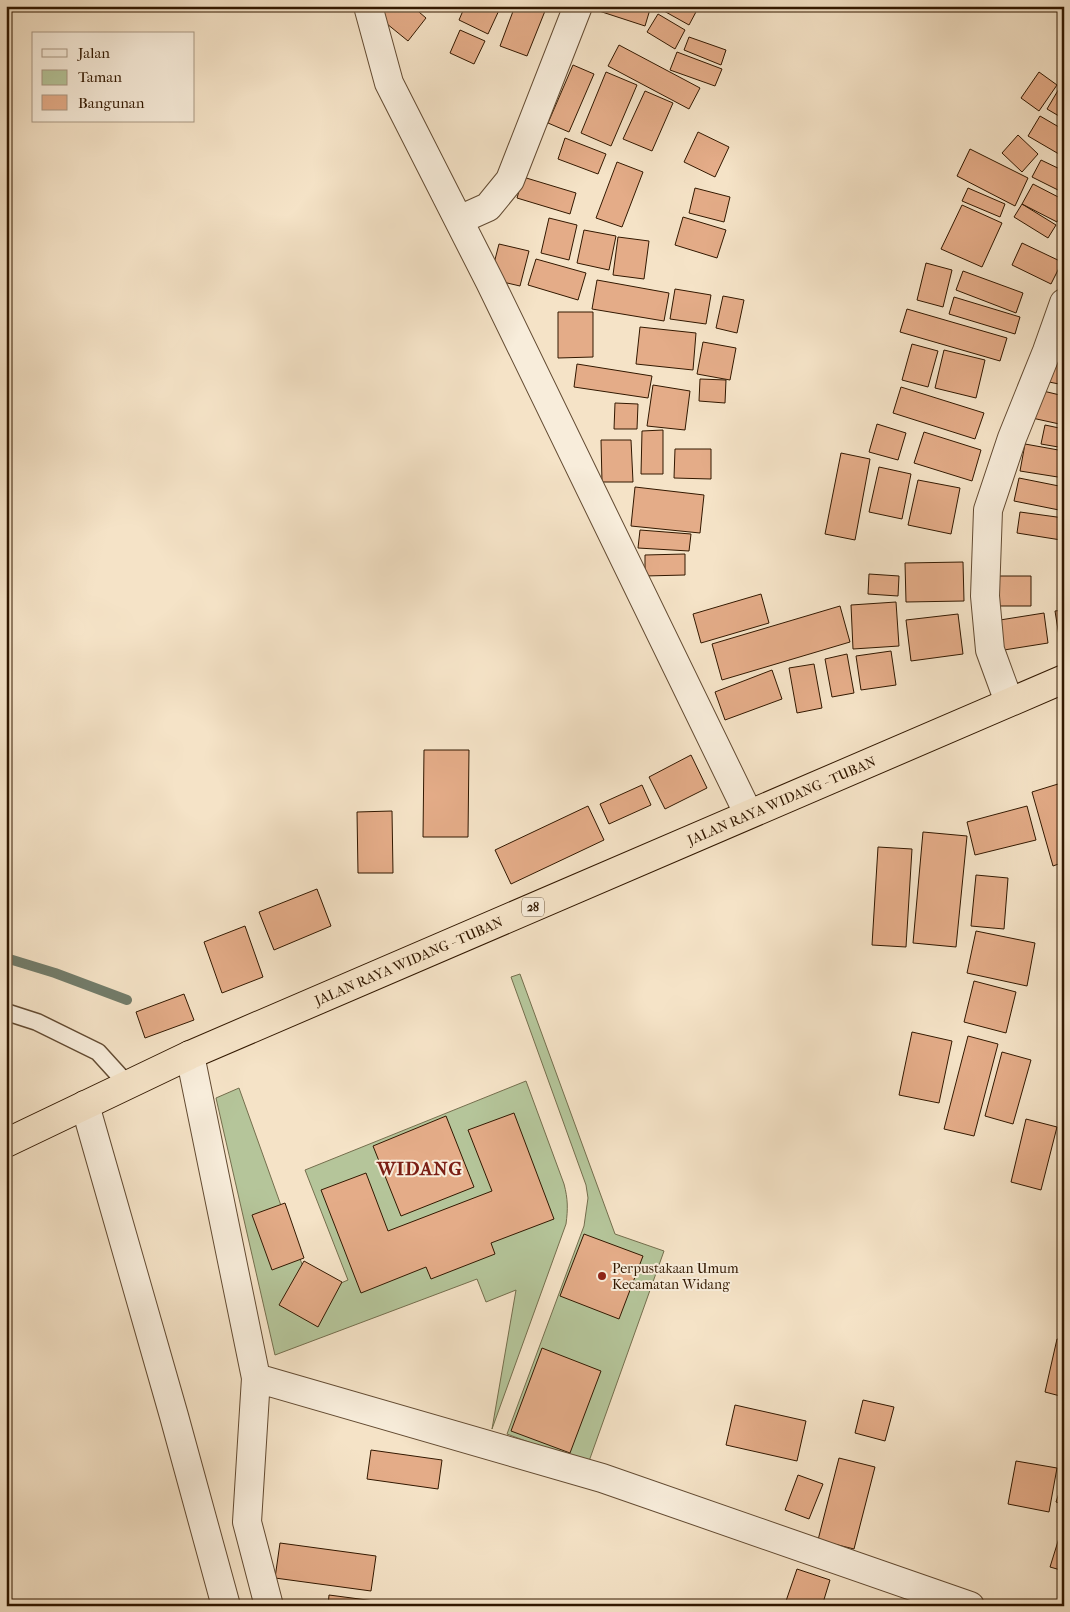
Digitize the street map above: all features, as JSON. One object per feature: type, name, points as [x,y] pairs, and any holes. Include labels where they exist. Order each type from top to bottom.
[{"type":"highway","name":"JALAN RAYA WIDANG - TUBAN","points":[[6,1143],[190,1055],[1064,678]]},
{"type":"street","points":[[368,6],[388,83],[459,220],[748,813]]},
{"type":"street","points":[[459,220],[488,207],[510,180],[578,6]]},
{"type":"street","points":[[1008,702],[990,650],[985,596],[988,510],[1012,438],[1064,303]]},
{"type":"street","points":[[190,1055],[256,1378],[247,1522],[268,1606]]},
{"type":"street","points":[[85,1105],[226,1606]]},
{"type":"street","points":[[256,1378],[602,1478],[970,1606]]},
{"type":"lane","points":[[6,1012],[37,1022],[98,1052],[128,1085]]},
{"type":"green space","points":[[520,974],[615,1234],[664,1251],[588,1464],[507,1434],[584,1226],[588,1198],[586,1185],[511,977]]},
{"type":"green space","points":[[526,1081],[564,1184],[567,1199],[567,1219],[492,1429],[516,1290],[486,1302],[477,1279],[275,1355],[216,1098],[239,1088],[313,1295],[348,1280],[305,1170]]},
{"type":"building","points":[[365,6],[412,6],[426,18],[408,41]]},
{"type":"building","points":[[465,6],[501,6],[488,34],[459,20]]},
{"type":"building","points":[[515,6],[532,6],[545,11],[527,56],[500,46]]},
{"type":"building","points":[[601,6],[651,6],[645,26],[599,11]]},
{"type":"building","points":[[655,6],[690,6],[697,10],[689,25]]},
{"type":"building","points":[[658,14],[685,30],[675,49],[647,32]]},
{"type":"building","points":[[460,30],[485,41],[474,64],[450,53]]},
{"type":"building","points":[[689,37],[726,50],[721,65],[684,50]]},
{"type":"building","points":[[619,45],[700,88],[689,109],[608,66]]},
{"type":"building","points":[[677,52],[722,69],[715,86],[670,70]]},
{"type":"building","points":[[573,65],[594,74],[569,132],[548,123]]},
{"type":"building","points":[[606,72],[637,85],[611,146],[581,133]]},
{"type":"building","points":[[1039,72],[1057,85],[1039,111],[1021,98]]},
{"type":"building","points":[[1060,87],[1064,89],[1064,119],[1047,109]]},
{"type":"building","points":[[645,91],[673,103],[652,151],[623,139]]},
{"type":"building","points":[[1040,116],[1064,130],[1064,157],[1028,136]]},
{"type":"building","points":[[698,132],[729,147],[715,177],[684,162]]},
{"type":"building","points":[[1018,135],[1038,154],[1022,172],[1002,153]]},
{"type":"building","points":[[565,138],[606,154],[598,174],[558,159]]},
{"type":"building","points":[[970,149],[1028,178],[1015,206],[957,176]]},
{"type":"building","points":[[1041,160],[1064,171],[1064,193],[1032,177]]},
{"type":"building","points":[[617,162],[643,172],[622,227],[596,218]]},
{"type":"building","points":[[523,177],[576,193],[570,214],[517,198]]},
{"type":"building","points":[[1033,184],[1064,200],[1064,209],[1057,222],[1022,204]]},
{"type":"building","points":[[695,188],[730,197],[724,222],[689,213]]},
{"type":"building","points":[[968,188],[1005,204],[1000,217],[962,201]]},
{"type":"building","points":[[1022,204],[1056,225],[1048,238],[1014,217]]},
{"type":"building","points":[[962,205],[1002,223],[982,267],[941,249]]},
{"type":"building","points":[[683,217],[726,230],[717,258],[675,245]]},
{"type":"building","points":[[549,218],[577,225],[569,260],[541,253]]},
{"type":"building","points":[[584,230],[616,236],[609,270],[577,263]]},
{"type":"building","points":[[618,237],[649,241],[644,279],[613,275]]},
{"type":"building","points":[[1022,243],[1062,262],[1051,284],[1012,265]]},
{"type":"building","points":[[499,244],[529,251],[520,286],[490,279]]},
{"type":"building","points":[[536,259],[586,273],[578,300],[528,285]]},
{"type":"building","points":[[926,263],[952,270],[943,307],[917,300]]},
{"type":"building","points":[[963,271],[1023,293],[1016,313],[956,290]]},
{"type":"building","points":[[597,280],[669,293],[664,321],[592,309]]},
{"type":"building","points":[[675,289],[711,295],[706,324],[670,319]]},
{"type":"building","points":[[723,296],[744,300],[737,333],[716,328]]},
{"type":"building","points":[[954,297],[1020,317],[1015,334],[949,314]]},
{"type":"building","points":[[907,309],[1007,338],[1000,361],[900,332]]},
{"type":"building","points":[[558,312],[593,312],[593,357],[558,358]]},
{"type":"building","points":[[640,327],[696,333],[693,370],[636,364]]},
{"type":"building","points":[[703,342],[736,348],[730,380],[697,374]]},
{"type":"building","points":[[912,344],[938,351],[928,387],[902,380]]},
{"type":"building","points":[[944,350],[985,360],[976,398],[935,388]]},
{"type":"building","points":[[1050,353],[1064,356],[1064,385],[1044,381]]},
{"type":"building","points":[[577,364],[652,376],[648,398],[574,387]]},
{"type":"building","points":[[700,379],[726,380],[725,403],[699,401]]},
{"type":"building","points":[[653,385],[690,391],[685,430],[647,426]]},
{"type":"building","points":[[901,387],[984,413],[975,439],[893,413]]},
{"type":"building","points":[[1039,390],[1064,396],[1064,425],[1032,418]]},
{"type":"building","points":[[615,403],[638,404],[637,429],[614,429]]},
{"type":"building","points":[[877,424],[906,433],[898,460],[869,452]]},
{"type":"building","points":[[1045,425],[1064,429],[1064,448],[1041,444]]},
{"type":"building","points":[[663,430],[663,474],[641,474],[642,431]]},
{"type":"building","points":[[924,432],[981,450],[972,481],[914,463]]},
{"type":"building","points":[[601,440],[631,440],[633,482],[602,482]]},
{"type":"building","points":[[1025,444],[1064,451],[1064,478],[1020,471]]},
{"type":"building","points":[[675,449],[711,449],[711,479],[674,478]]},
{"type":"building","points":[[841,453],[870,459],[855,540],[825,534]]},
{"type":"building","points":[[879,467],[911,474],[902,519],[869,512]]},
{"type":"building","points":[[1019,478],[1064,487],[1064,511],[1014,501]]},
{"type":"building","points":[[918,480],[960,488],[951,534],[908,525]]},
{"type":"building","points":[[635,487],[704,495],[700,533],[631,526]]},
{"type":"building","points":[[1020,512],[1064,518],[1061,540],[1017,533]]},
{"type":"building","points":[[640,530],[691,534],[689,551],[638,548]]},
{"type":"building","points":[[1059,549],[1064,549],[1063,602]]},
{"type":"building","points":[[685,554],[685,575],[645,576],[645,555]]},
{"type":"building","points":[[963,562],[964,601],[906,602],[905,563]]},
{"type":"building","points":[[869,574],[899,576],[898,596],[868,594]]},
{"type":"building","points":[[998,576],[1031,576],[1031,606],[997,606]]},
{"type":"building","points":[[761,594],[769,623],[701,643],[693,614]]},
{"type":"building","points":[[896,602],[899,646],[853,649],[851,605]]},
{"type":"building","points":[[840,606],[850,642],[722,680],[712,644]]},
{"type":"building","points":[[1064,610],[1064,635],[1059,636],[1055,611]]},
{"type":"building","points":[[1044,613],[1048,643],[1004,650],[1000,620]]},
{"type":"building","points":[[958,614],[963,654],[911,661],[906,620]]},
{"type":"building","points":[[891,651],[896,685],[861,690],[856,656]]},
{"type":"building","points":[[847,654],[854,693],[832,697],[825,659]]},
{"type":"building","points":[[814,664],[822,708],[797,713],[789,668]]},
{"type":"building","points":[[772,670],[782,699],[725,720],[715,692]]},
{"type":"building","points":[[424,750],[469,750],[468,837],[423,837]]},
{"type":"building","points":[[691,755],[707,788],[665,809],[649,777]]},
{"type":"building","points":[[1058,784],[1064,805],[1064,862],[1053,866],[1032,792]]},
{"type":"building","points":[[642,785],[651,805],[609,824],[600,804]]},
{"type":"building","points":[[588,806],[604,840],[511,884],[495,850]]},
{"type":"building","points":[[1027,806],[1036,840],[975,855],[967,822]]},
{"type":"building","points":[[392,811],[393,873],[358,873],[357,812]]},
{"type":"building","points":[[923,832],[967,836],[956,947],[913,943]]},
{"type":"building","points":[[878,847],[912,849],[906,947],[872,945]]},
{"type":"building","points":[[976,875],[1008,878],[1004,929],[971,926]]},
{"type":"building","points":[[317,889],[331,926],[274,950],[259,912]]},
{"type":"building","points":[[245,926],[263,977],[222,993],[204,942]]},
{"type":"building","points":[[976,931],[1035,943],[1027,986],[967,973]]},
{"type":"building","points":[[974,981],[1016,992],[1006,1033],[964,1022]]},
{"type":"building","points":[[184,994],[194,1020],[145,1038],[136,1012]]},
{"type":"building","points":[[912,1032],[952,1041],[939,1103],[899,1095]]},
{"type":"building","points":[[968,1036],[998,1044],[974,1136],[944,1129]]},
{"type":"building","points":[[1002,1052],[1031,1060],[1013,1124],[985,1116]]},
{"type":"building","points":[[514,1113],[554,1219],[491,1243],[495,1254],[431,1279],[426,1267],[361,1293],[321,1190],[366,1173],[388,1231],[492,1191],[468,1130]]},
{"type":"building","points":[[446,1116],[474,1187],[401,1216],[373,1146]]},
{"type":"building","points":[[1026,1119],[1057,1127],[1041,1190],[1011,1182]]},
{"type":"building","points":[[285,1203],[304,1258],[272,1270],[252,1215]]},
{"type":"building","name":"Perpustakaan Umum Kecamatan Widang","points":[[584,1234],[643,1256],[619,1319],[560,1296]]},
{"type":"building","points":[[304,1261],[342,1282],[318,1327],[279,1305]]},
{"type":"building","points":[[1057,1339],[1064,1340],[1064,1397],[1045,1392]]},
{"type":"building","points":[[542,1348],[601,1371],[570,1453],[511,1431]]},
{"type":"building","points":[[863,1400],[894,1407],[885,1441],[855,1433]]},
{"type":"building","points":[[735,1405],[806,1421],[797,1461],[726,1445]]},
{"type":"building","points":[[371,1450],[442,1460],[438,1489],[367,1479]]},
{"type":"building","points":[[839,1458],[875,1467],[854,1549],[818,1540]]},
{"type":"building","points":[[1016,1461],[1057,1468],[1049,1512],[1008,1504]]},
{"type":"building","points":[[798,1475],[823,1484],[809,1519],[785,1510]]},
{"type":"building","points":[[1064,1478],[1064,1505],[1056,1502]]},
{"type":"building","points":[[1064,1522],[1064,1571],[1050,1567]]},
{"type":"building","points":[[280,1543],[376,1556],[371,1591],[275,1578]]},
{"type":"building","points":[[797,1569],[830,1580],[822,1606],[800,1606],[786,1601]]},
{"type":"building","points":[[329,1595],[405,1605],[328,1606]]},
{"type":"waterway","points":[[6,958],[55,973],[127,1000]]},
{"type":"place","name":"Perpustakaan Umum Kecamatan Widang","points":[[602,1276]]},
{"type":"district","name":"WIDANG","points":[[420,1168]]}]
